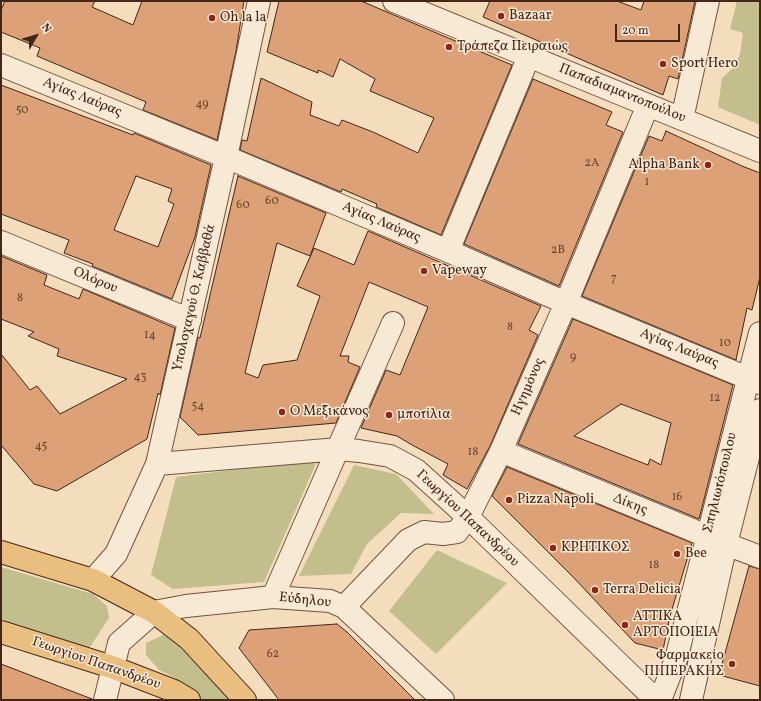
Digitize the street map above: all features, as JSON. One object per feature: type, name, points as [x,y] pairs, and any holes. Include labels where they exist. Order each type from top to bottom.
[{"type":"main road","points":[[1,552],[93,580],[154,612],[188,639],[245,700]]},
{"type":"main road","name":"Γεωργίου Παπανδρέου","points":[[1,632],[112,667],[174,691],[189,700]]},
{"type":"street","name":"Υπολοχαγού Θ. Καββαθά","points":[[93,580],[116,554],[157,464],[226,157],[259,1]]},
{"type":"street","name":"Παπαδιαμαντοπούλου","points":[[394,1],[760,151]]},
{"type":"street","points":[[682,119],[708,1]]},
{"type":"street","points":[[448,251],[529,56]]},
{"type":"street","name":"Αγίας Λαύρας","points":[[1,65],[226,157],[448,251],[566,303],[754,380]]},
{"type":"street","name":"Ηγημόνος","points":[[344,607],[408,540],[424,532],[443,534],[457,532],[468,517],[501,451],[566,303],[648,105]]},
{"type":"street","name":"Ολόρου","points":[[1,242],[190,320]]},
{"type":"street","points":[[273,597],[339,450],[393,324]]},
{"type":"street","name":"Σπηλιωτόπουλου","points":[[691,700],[717,541],[754,380],[760,333]]},
{"type":"street","name":"Σπηλιωτόπουλου","points":[[660,700],[676,659],[717,541],[760,410]]},
{"type":"street","name":"Γεωργίου Παπανδρέου","points":[[157,464],[339,450],[359,451],[390,456],[416,470],[468,517],[656,700]]},
{"type":"street","name":"Δίκης","points":[[501,451],[717,541],[760,557]]},
{"type":"street","name":"Εύδηλου","points":[[154,612],[186,606],[273,597],[330,601],[344,607],[443,700]]},
{"type":"street","points":[[105,700],[112,667],[119,644],[154,612]]},
{"type":"shaded area","points":[[737,1],[760,1],[760,125],[718,107],[722,78],[734,67],[740,54],[743,33],[730,29]]},
{"type":"shaded area","points":[[318,459],[264,582],[173,589],[151,575],[176,477]]},
{"type":"shaded area","points":[[354,465],[396,474],[434,514],[401,513],[367,544],[351,574],[299,576]]},
{"type":"shaded area","points":[[437,550],[507,583],[436,654],[389,611]]},
{"type":"shaded area","points":[[1,567],[93,594],[107,606],[109,618],[88,650],[1,619]]},
{"type":"shaded area","points":[[165,634],[177,639],[240,700],[203,700],[179,680],[159,670],[146,655],[146,643]]},
{"type":"building","points":[[5,1],[95,1],[92,7],[133,25],[142,1],[244,1],[236,51],[217,140],[143,110],[146,102],[37,56],[40,48],[1,32],[1,10]]},
{"type":"building","points":[[279,1],[361,1],[512,65],[441,235],[376,207],[377,204],[342,189],[341,192],[240,150],[242,140],[247,141],[261,78],[312,102],[310,115],[339,126],[342,120],[373,132],[418,153],[434,118],[370,91],[375,79],[340,59],[333,77],[318,70],[318,73],[267,52]]},
{"type":"building","points":[[490,1],[617,1],[641,10],[644,1],[695,1],[678,79],[669,76],[663,95],[483,17]]},
{"type":"building","points":[[533,79],[612,112],[606,125],[623,132],[559,286],[464,244]]},
{"type":"building","points":[[1,85],[133,135],[134,133],[211,165],[195,237],[172,299],[92,266],[93,264],[64,253],[69,240],[1,214]],"holes":[[[136,176],[172,189],[168,201],[174,204],[158,247],[114,230]]]},
{"type":"building","points":[[666,131],[760,173],[760,277],[752,310],[747,308],[736,360],[582,296],[649,136],[662,141]]},
{"type":"building","points":[[238,176],[326,213],[310,256],[277,243],[245,373],[258,378],[263,365],[297,360],[320,296],[297,286],[314,248],[354,265],[368,231],[541,306],[529,330],[538,335],[490,446],[467,489],[443,475],[448,464],[397,436],[361,428],[386,370],[400,375],[428,307],[369,282],[340,356],[349,356],[348,362],[360,367],[336,423],[198,435],[180,417],[198,337],[200,338]]},
{"type":"building","points":[[1,256],[47,275],[44,285],[79,299],[83,289],[175,328],[160,395],[158,393],[147,439],[57,491],[34,484],[1,445],[1,354],[30,390],[37,386],[60,414],[127,379],[57,356],[59,349],[28,336],[34,332],[1,319]]},
{"type":"building","points":[[573,319],[733,385],[699,519],[518,444]],"holes":[[[621,404],[671,423],[661,465],[650,459],[648,465],[574,436]]]},
{"type":"building","points":[[507,467],[692,543],[670,616],[663,650],[635,643],[574,578],[492,496]]},
{"type":"building","points":[[749,566],[760,569],[760,686],[719,675]]},
{"type":"building","points":[[337,624],[347,632],[415,700],[279,700],[239,648],[249,630]]},
{"type":"building","points":[[1,664],[92,699],[92,700],[1,700]]},
{"type":"place","name":"Bazaar","points":[[501,16]]},
{"type":"place","name":"Oh la la","points":[[212,18]]},
{"type":"place","name":"Τράπεζα Πειραιώς","points":[[449,47]]},
{"type":"place","name":"Sport Hero","points":[[663,64]]},
{"type":"place","name":"Alpha Bank","points":[[708,165]]},
{"type":"place","name":"Vapeway","points":[[424,271]]},
{"type":"place","name":"Ο Μεξικάνος","points":[[282,412]]},
{"type":"place","name":"μποτίλια","points":[[389,415]]},
{"type":"place","name":"Pizza Napoli","points":[[509,500]]},
{"type":"place","name":"ΚΡΗΤΙΚΟΣ","points":[[553,548]]},
{"type":"place","name":"Bee","points":[[677,554]]},
{"type":"place","name":"Terra Delicia","points":[[595,590]]},
{"type":"place","name":"ΑΤΤΙΚΑ ΑΡΤΟΠΟΙΕΙΑ","points":[[625,625]]},
{"type":"place","name":"Φαρμακείο ΠΙΠΕΡΑΚΗΣ","points":[[732,664]]}]
